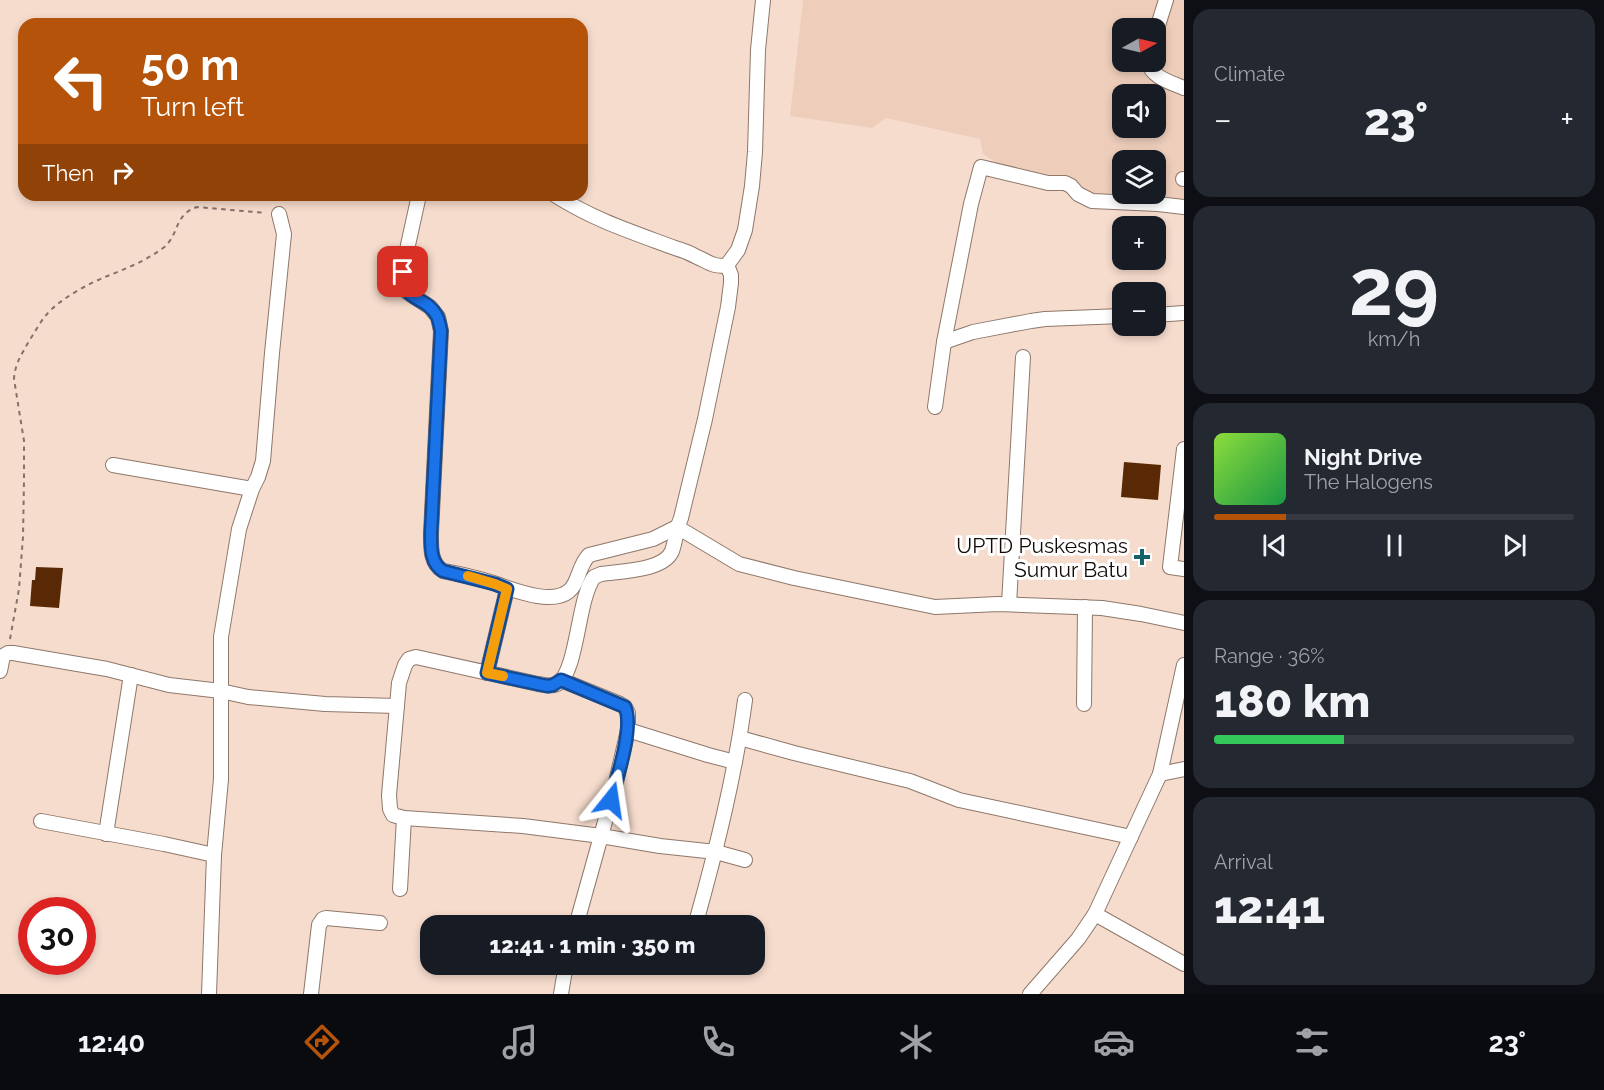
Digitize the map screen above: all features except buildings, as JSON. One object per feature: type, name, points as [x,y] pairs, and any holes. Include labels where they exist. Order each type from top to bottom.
[{"type":"street","points":[[566,201],[601,221],[698,257],[713,265],[727,266],[738,250],[745,230],[752,186],[758,50],[763,0]]},
{"type":"street","points":[[1160,18],[1166,0]]},
{"type":"street","points":[[1154,72],[1184,88]]},
{"type":"street","points":[[935,407],[944,342],[971,204],[981,167],[1048,183],[1065,183],[1078,194],[1092,201],[1184,207]]},
{"type":"street","points":[[419,201],[404,263],[402,282],[407,292],[430,307],[438,317],[441,331],[431,533],[432,556],[438,568],[507,589],[544,597],[564,594],[571,590],[584,560],[589,555],[653,539],[676,527]]},
{"type":"street","points":[[209,994],[214,855],[221,779],[221,637],[239,529],[263,461],[284,234],[279,214]]},
{"type":"street","points":[[727,266],[731,283],[728,307],[672,552],[664,561],[654,566],[594,577],[586,595],[569,667],[561,680],[553,685],[547,686],[416,657],[410,659],[405,665],[399,683],[389,795],[393,815],[404,818],[524,826],[716,852],[745,860]]},
{"type":"street","points":[[1166,314],[1184,313]]},
{"type":"street","points":[[944,342],[973,332],[1031,321],[1112,317]]},
{"type":"street","points":[[1009,604],[1023,357]]},
{"type":"street","points":[[1184,449],[1170,567],[1184,569]]},
{"type":"street","points":[[113,465],[252,489]]},
{"type":"street","points":[[676,527],[739,564],[794,578],[935,607],[1009,604],[1085,608],[1141,614],[1184,623]]},
{"type":"street","points":[[487,673],[507,589]]},
{"type":"street","points":[[1084,704],[1085,608]]},
{"type":"street","points":[[0,671],[3,656],[12,652],[131,675],[169,685],[221,691],[248,697],[289,702],[397,706]]},
{"type":"street","points":[[1030,994],[1078,939],[1095,914],[1160,774],[1184,665]]},
{"type":"street","points":[[106,834],[131,675]]},
{"type":"street","points":[[561,680],[625,707],[628,713],[628,730],[616,782],[579,915]]},
{"type":"street","points":[[698,915],[716,852],[740,738],[745,700]]},
{"type":"street","points":[[628,730],[735,762]]},
{"type":"street","points":[[740,738],[910,781],[959,800],[1131,837]]},
{"type":"street","points":[[1160,774],[1184,769]]},
{"type":"street","points":[[400,889],[404,818]]},
{"type":"street","points":[[41,821],[214,855]]},
{"type":"street","points":[[1095,914],[1184,964]]},
{"type":"street","points":[[311,994],[319,925],[323,919],[380,923]]},
{"type":"street","points":[[561,994],[564,975]]},
{"type":"path","points":[[8,653],[19,589],[23,537],[24,441],[14,379],[17,360],[39,325],[57,304],[86,286],[161,250],[173,234],[180,218],[189,210],[197,207],[279,214]]},
{"type":"shaded area","points":[[803,0],[1184,0],[1184,204],[1166,201],[1166,150],[1112,150],[1112,198],[1092,196],[1063,178],[1006,169],[983,154],[980,139],[886,118],[872,128],[790,116]]},
{"type":"slow traffic","points":[[468,576],[507,589],[487,673],[503,676]]},
{"type":"place","name":"UPTD Puskesmas Sumur Batu","points":[[1142,557]]},
{"type":"route","points":[[403,272],[402,282],[407,292],[430,307],[438,317],[441,331],[431,533],[434,562],[443,571],[507,589],[487,673],[547,686],[559,683],[561,680],[625,707],[628,713],[628,730],[611,800]]}]
